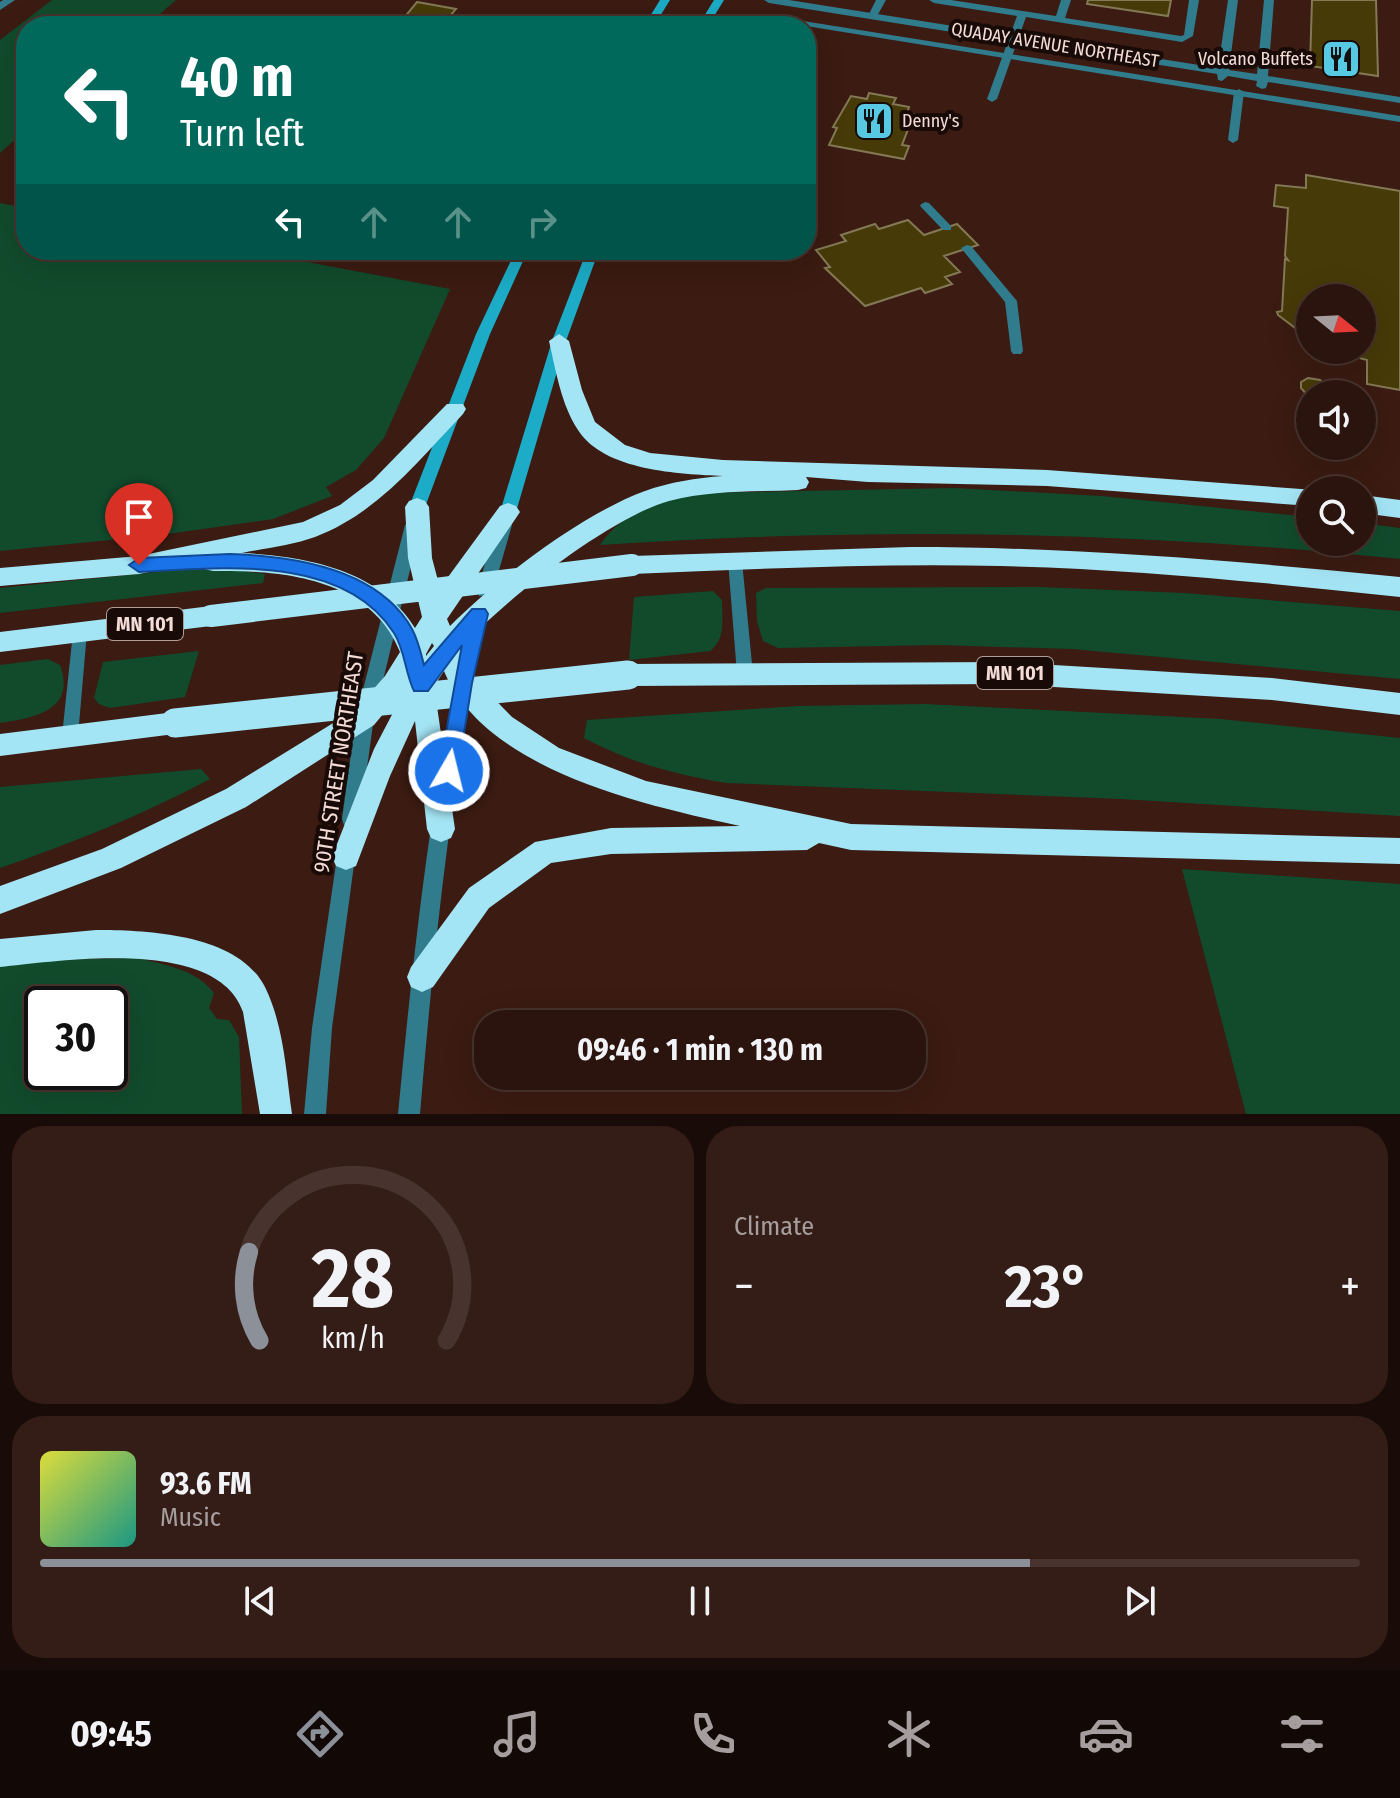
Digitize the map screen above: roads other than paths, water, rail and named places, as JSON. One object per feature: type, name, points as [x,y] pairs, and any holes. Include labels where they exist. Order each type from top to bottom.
[{"type":"highway","points":[[559,341],[574,394],[590,432],[618,451],[649,461],[686,465],[842,468],[868,474],[1063,479],[1296,496]]},
{"type":"highway","points":[[139,565],[294,534],[339,516],[381,486],[455,409]]},
{"type":"highway","points":[[346,857],[377,769],[421,685],[446,649],[479,614],[604,520],[654,497],[700,486],[843,480],[868,474]]},
{"type":"highway","points":[[1376,506],[1400,509]]},
{"type":"highway","points":[[417,507],[420,558],[435,620],[446,649],[462,683],[503,725],[549,756],[645,793],[851,837]]},
{"type":"highway","points":[[0,900],[111,859],[236,798],[365,717],[394,684],[454,586],[508,512]]},
{"type":"highway","name":"MN 101","points":[[0,642],[632,565],[1002,557],[1245,571],[1400,587]]},
{"type":"highway","points":[[0,577],[139,565],[230,561],[278,563],[331,577],[370,595],[404,633],[421,685],[441,829]]},
{"type":"highway","name":"MN 101","points":[[0,745],[175,723],[628,675],[1004,673],[1272,689],[1400,704]]},
{"type":"highway","points":[[422,977],[479,898],[545,851],[611,841],[851,837],[1400,851]]},
{"type":"highway","points":[[0,953],[99,946],[165,946],[212,961],[249,989],[266,1043],[276,1114]]},
{"type":"main road","name":"90TH STREET NORTHEAST","points":[[417,507],[483,334],[517,260]]},
{"type":"main road","points":[[508,512],[559,341],[589,260]]},
{"type":"street","points":[[0,7],[10,0]]},
{"type":"street","name":"QUADAY AVENUE NORTHEAST","points":[[769,0],[1400,100]]},
{"type":"street","points":[[1220,89],[1233,0]]},
{"type":"street","points":[[1261,95],[1269,0]]},
{"type":"street","name":"QUADAY AVENUE NORTHEAST","points":[[816,26],[1400,119]]},
{"type":"street","name":"90TH STREET NORTHEAST","points":[[315,1114],[322,1028],[365,717],[417,507]]},
{"type":"street","points":[[409,1114],[422,977],[462,683],[508,512]]},
{"type":"lane","points":[[873,16],[881,0]]},
{"type":"lane","points":[[934,0],[994,5],[1022,14],[1182,39],[1188,36],[1194,0]]},
{"type":"lane","points":[[1060,20],[1066,0]]},
{"type":"lane","points":[[992,99],[1022,14]]},
{"type":"lane","points":[[1233,140],[1239,92]]},
{"type":"lane","points":[[925,205],[947,228]]},
{"type":"lane","points":[[967,248],[1011,301],[1017,351]]},
{"type":"lane","points":[[735,561],[745,674]]},
{"type":"lane","points":[[70,736],[80,632]]},
{"type":"place","name":"Volcano Buffets","points":[[1341,59]]},
{"type":"place","name":"Denny's","points":[[874,121]]}]
